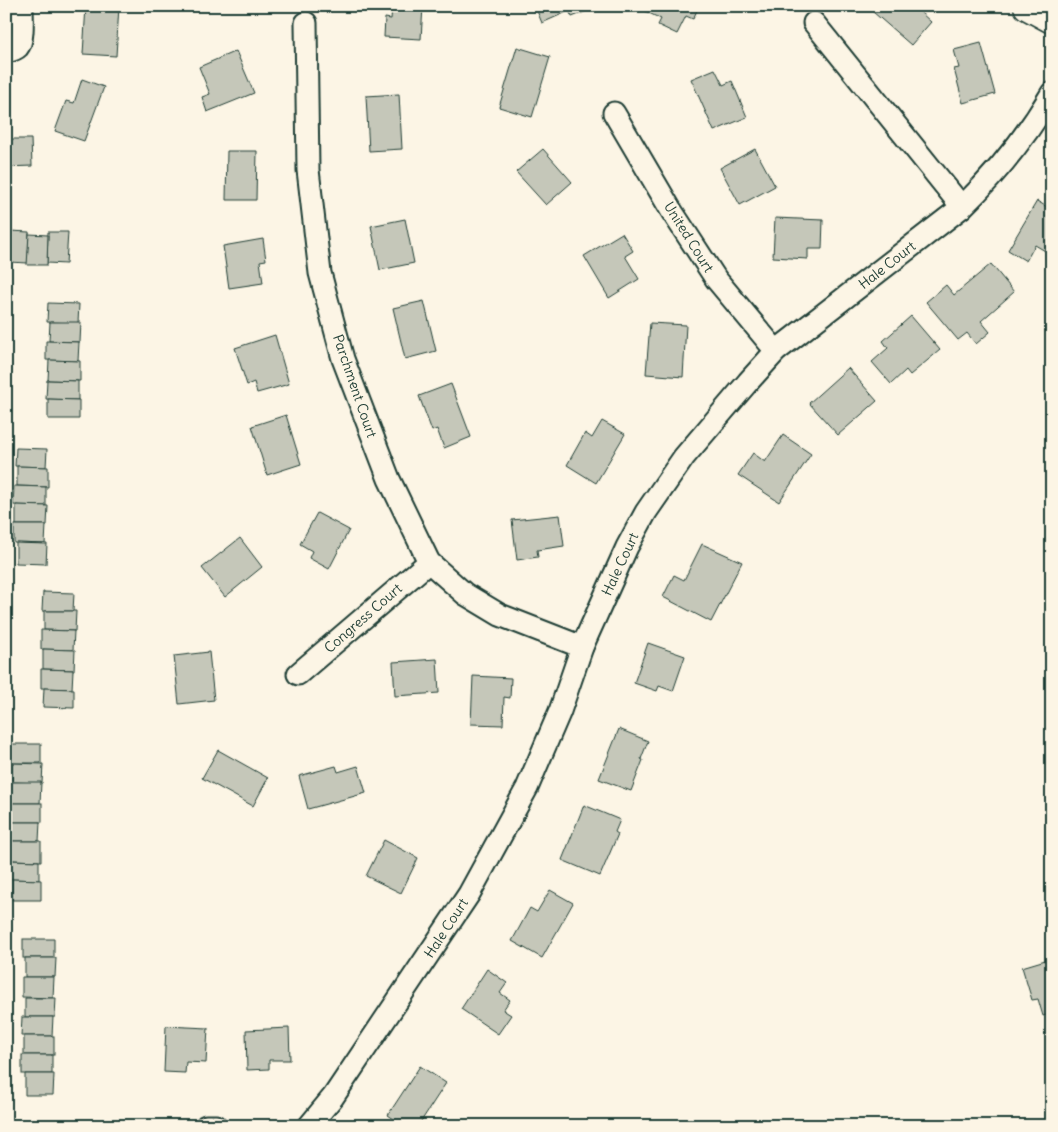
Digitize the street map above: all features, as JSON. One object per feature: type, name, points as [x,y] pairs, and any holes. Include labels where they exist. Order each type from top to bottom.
[{"type":"street","points":[[6,52],[18,47],[21,41],[22,6]]},
{"type":"street","points":[[1028,6],[1052,19]]},
{"type":"street","name":"Parchment Court","points":[[306,23],[308,170],[320,273],[343,359],[385,470],[428,562],[465,594],[500,615],[582,647]]},
{"type":"street","points":[[814,23],[962,207]]},
{"type":"street","name":"Hale Court","points":[[309,1126],[333,1097],[468,894],[527,788],[560,711],[582,647],[627,547],[646,512],[684,456],[776,351],[962,207],[998,170],[1031,128],[1052,93]]},
{"type":"street","name":"United Court","points":[[614,113],[671,210],[716,279],[776,351]]},
{"type":"street","name":"Congress Court","points":[[298,674],[428,562]]},
{"type":"street","points":[[206,1126],[216,1126]]},
{"type":"building","points":[[86,6],[119,6],[116,56],[83,54]]},
{"type":"building","points":[[392,6],[423,6],[421,39],[384,37],[385,18],[391,19]]},
{"type":"building","points":[[535,6],[591,6],[592,9],[572,17],[569,11],[542,23]]},
{"type":"building","points":[[647,6],[699,6],[693,19],[686,16],[677,34],[658,25],[661,19],[645,11]]},
{"type":"building","points":[[878,6],[925,6],[920,12],[931,22],[911,45],[873,12]]},
{"type":"building","points":[[981,43],[995,94],[963,103],[954,69],[959,68],[954,50]]},
{"type":"building","points":[[517,47],[550,57],[532,117],[499,107]]},
{"type":"building","points":[[236,51],[254,93],[207,112],[202,97],[210,94],[199,67]]},
{"type":"building","points":[[715,69],[723,85],[732,81],[747,117],[714,131],[691,79]]},
{"type":"building","points":[[82,79],[104,87],[84,141],[55,131],[66,101],[74,103]]},
{"type":"building","points":[[399,94],[402,149],[369,151],[366,96]]},
{"type":"building","points":[[6,139],[31,139],[32,166],[6,167]]},
{"type":"building","points":[[543,149],[572,182],[546,205],[516,172]]},
{"type":"building","points":[[755,149],[775,186],[740,205],[720,168]]},
{"type":"building","points":[[227,151],[257,151],[256,200],[226,200]]},
{"type":"building","points":[[1037,201],[1052,210],[1052,255],[1035,245],[1026,261],[1008,250]]},
{"type":"building","points":[[775,218],[823,220],[822,249],[808,249],[808,259],[773,257]]},
{"type":"building","points":[[405,219],[414,263],[380,270],[371,226]]},
{"type":"building","points":[[10,231],[29,232],[28,263],[9,262]]},
{"type":"building","points":[[48,232],[68,232],[66,264],[47,263]]},
{"type":"building","points":[[622,233],[633,251],[625,256],[639,279],[609,298],[584,256]]},
{"type":"building","points":[[6,234],[10,234],[8,265],[6,265]]},
{"type":"building","points":[[29,234],[48,235],[47,265],[27,265]]},
{"type":"building","points":[[263,239],[266,260],[260,261],[263,283],[229,288],[223,246]]},
{"type":"building","points":[[991,264],[1014,292],[981,321],[990,332],[976,344],[967,333],[958,340],[926,302],[946,285],[954,295]]},
{"type":"building","points":[[424,301],[436,351],[405,359],[393,308]]},
{"type":"building","points":[[48,303],[79,304],[78,323],[47,322]]},
{"type":"building","points":[[911,316],[940,350],[910,375],[906,370],[891,384],[872,362],[888,348],[883,341]]},
{"type":"building","points":[[50,322],[81,322],[80,342],[49,341]]},
{"type":"building","points":[[650,323],[686,325],[683,377],[646,374]]},
{"type":"building","points":[[275,335],[289,384],[257,393],[254,382],[247,385],[235,348]]},
{"type":"building","points":[[46,341],[79,342],[78,361],[46,360]]},
{"type":"building","points":[[49,360],[80,361],[80,381],[48,380]]},
{"type":"building","points":[[848,368],[877,401],[838,435],[809,403]]},
{"type":"building","points":[[47,380],[78,381],[78,400],[46,399]]},
{"type":"building","points":[[451,384],[471,437],[444,448],[437,429],[432,431],[419,396]]},
{"type":"building","points":[[48,399],[79,400],[79,419],[48,419]]},
{"type":"building","points":[[286,415],[301,464],[267,475],[252,426]]},
{"type":"building","points":[[602,421],[625,434],[596,483],[567,465],[585,433],[592,438]]},
{"type":"building","points":[[783,435],[811,454],[779,502],[738,475],[753,453],[765,462]]},
{"type":"building","points":[[16,448],[47,449],[46,467],[15,466]]},
{"type":"building","points":[[17,466],[48,467],[48,487],[17,486]]},
{"type":"building","points":[[14,486],[46,487],[46,506],[13,505]]},
{"type":"building","points":[[16,505],[48,506],[47,525],[16,525]]},
{"type":"building","points":[[317,513],[349,530],[329,569],[309,558],[312,551],[300,544]]},
{"type":"building","points":[[560,515],[564,546],[537,550],[538,557],[517,560],[512,520]]},
{"type":"building","points":[[14,525],[46,525],[45,544],[14,543]]},
{"type":"building","points":[[240,538],[262,567],[225,597],[202,568]]},
{"type":"building","points":[[16,543],[47,544],[46,564],[16,563]]},
{"type":"building","points":[[702,544],[742,562],[711,622],[663,597],[674,575],[684,580]]},
{"type":"building","points":[[43,592],[74,593],[73,611],[42,611]]},
{"type":"building","points":[[44,611],[76,611],[75,631],[44,630]]},
{"type":"building","points":[[41,630],[74,631],[73,650],[41,649]]},
{"type":"building","points":[[648,643],[685,656],[673,691],[659,686],[657,691],[634,683]]},
{"type":"building","points":[[43,649],[75,650],[74,670],[43,669]]},
{"type":"building","points":[[209,652],[214,700],[179,704],[174,656]]},
{"type":"building","points":[[437,659],[439,693],[395,696],[393,662]]},
{"type":"building","points":[[41,669],[73,670],[72,689],[41,688]]},
{"type":"building","points":[[473,676],[511,678],[510,698],[504,697],[503,725],[471,724]]},
{"type":"building","points":[[44,688],[74,689],[74,708],[43,707]]},
{"type":"building","points":[[619,729],[648,741],[631,791],[599,779]]},
{"type":"building","points":[[10,744],[41,744],[41,763],[10,763]]},
{"type":"building","points":[[218,750],[268,778],[253,806],[202,778]]},
{"type":"building","points":[[12,763],[43,764],[42,783],[12,782]]},
{"type":"building","points":[[336,766],[338,772],[358,766],[366,793],[308,809],[299,776]]},
{"type":"building","points":[[9,782],[41,782],[40,803],[9,803]]},
{"type":"building","points":[[12,803],[42,803],[42,822],[12,822]]},
{"type":"building","points":[[584,805],[620,820],[615,832],[618,834],[600,876],[562,860]]},
{"type":"building","points":[[9,822],[40,822],[39,841],[8,841]]},
{"type":"building","points":[[384,840],[418,858],[401,893],[366,876]]},
{"type":"building","points":[[11,841],[41,841],[41,861],[11,860]]},
{"type":"building","points":[[9,860],[39,861],[39,880],[9,879]]},
{"type":"building","points":[[12,879],[41,880],[41,900],[12,900]]},
{"type":"building","points":[[550,890],[573,903],[542,958],[512,941],[530,908],[537,912]]},
{"type":"building","points":[[23,939],[54,939],[54,958],[23,958]]},
{"type":"building","points":[[25,958],[56,958],[55,977],[25,977]]},
{"type":"building","points":[[1052,958],[1052,1013],[1043,1016],[1038,999],[1032,1000],[1022,967]]},
{"type":"building","points":[[487,969],[507,983],[500,993],[510,1000],[503,1010],[511,1015],[498,1034],[461,1009]]},
{"type":"building","points":[[22,977],[54,977],[53,998],[22,997]]},
{"type":"building","points":[[25,998],[56,998],[55,1017],[25,1017]]},
{"type":"building","points":[[22,1017],[53,1017],[52,1036],[21,1036]]},
{"type":"building","points":[[166,1026],[208,1028],[206,1063],[186,1062],[185,1073],[164,1072]]},
{"type":"building","points":[[289,1028],[290,1060],[269,1060],[269,1069],[247,1070],[246,1030]]},
{"type":"building","points":[[24,1036],[54,1036],[54,1055],[24,1055]]},
{"type":"building","points":[[22,1055],[52,1055],[52,1074],[22,1074]]},
{"type":"building","points":[[420,1066],[446,1083],[418,1126],[404,1126],[388,1115]]},
{"type":"building","points":[[25,1074],[54,1074],[53,1095],[25,1095]]}]
